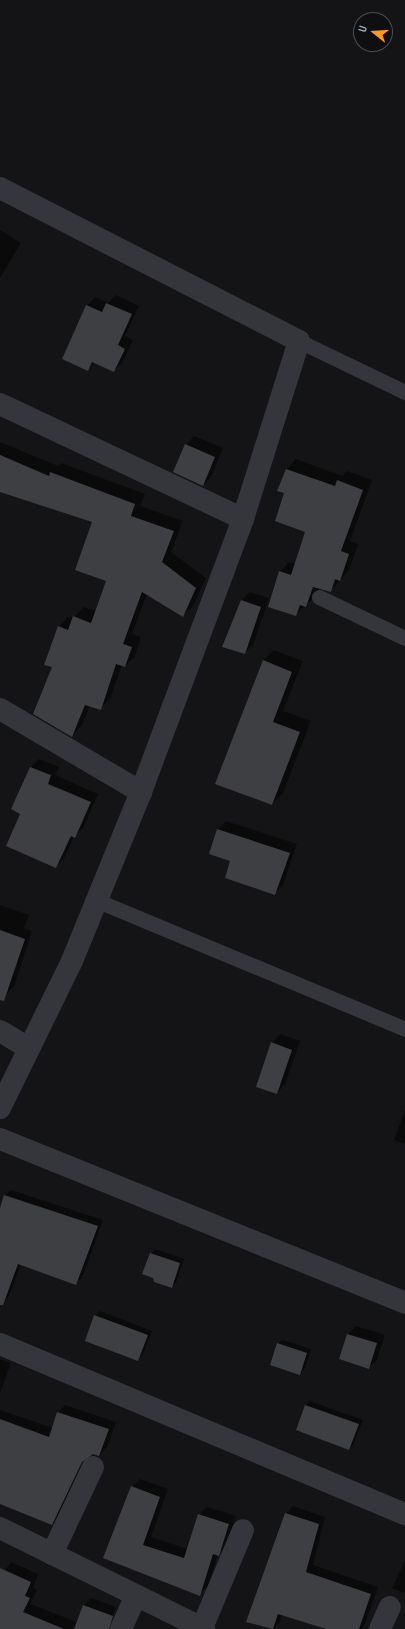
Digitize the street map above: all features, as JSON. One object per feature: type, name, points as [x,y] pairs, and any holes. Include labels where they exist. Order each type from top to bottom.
[{"type":"street","points":[[0,188],[299,341],[243,519],[141,792],[98,902],[72,961],[28,1048],[0,1108]]},
{"type":"street","points":[[0,404],[243,519]]},
{"type":"street","points":[[0,709],[141,792]]},
{"type":"street","points":[[0,1031],[28,1048]]},
{"type":"street","points":[[0,1140],[405,1304]]},
{"type":"street","points":[[0,1344],[405,1514]]},
{"type":"street","points":[[52,1554],[93,1467]]},
{"type":"street","points":[[0,1528],[203,1629],[243,1530]]},
{"type":"street","points":[[121,1629],[136,1595]]},
{"type":"street","points":[[380,1629],[390,1608]]},
{"type":"lane","points":[[299,341],[405,392]]},
{"type":"lane","points":[[320,597],[405,638]]},
{"type":"lane","points":[[98,902],[405,1029]]},
{"type":"building","points":[[106,303],[132,314],[118,345],[125,349],[114,372],[92,362],[88,371],[62,359],[86,305],[102,312]]},
{"type":"building","points":[[185,444],[215,457],[203,486],[173,472]]},
{"type":"building","points":[[0,455],[49,476],[50,472],[135,504],[131,516],[174,531],[162,562],[196,588],[183,617],[142,592],[123,644],[132,647],[125,667],[116,664],[101,710],[85,705],[72,737],[33,714],[52,667],[44,665],[58,626],[68,630],[73,616],[91,623],[106,581],[75,570],[92,522],[0,492]]},
{"type":"building","points":[[286,469],[335,486],[337,480],[363,490],[341,551],[349,554],[340,581],[335,579],[331,592],[313,587],[306,607],[300,605],[296,616],[268,607],[279,571],[291,575],[305,532],[275,521],[284,493],[277,491]]},
{"type":"building","points":[[241,600],[261,607],[245,654],[222,647]]},
{"type":"building","points":[[263,660],[292,672],[273,722],[300,732],[272,805],[215,784]]},
{"type":"building","points":[[30,767],[51,775],[48,784],[91,802],[75,838],[71,836],[56,868],[6,846],[20,814],[11,809]]},
{"type":"building","points":[[217,829],[290,853],[275,895],[225,878],[230,861],[209,854]]},
{"type":"building","points":[[0,930],[25,939],[4,1001],[0,1000]]},
{"type":"building","points":[[271,1042],[292,1050],[277,1094],[256,1087]]},
{"type":"building","points":[[4,1195],[98,1226],[76,1285],[18,1264],[3,1305],[0,1305],[0,1208]]},
{"type":"building","points":[[150,1253],[180,1263],[172,1288],[154,1282],[153,1278],[142,1274]]},
{"type":"building","points":[[94,1315],[148,1335],[138,1361],[85,1341]]},
{"type":"building","points":[[347,1334],[377,1343],[369,1369],[339,1359]]},
{"type":"building","points":[[277,1343],[307,1353],[300,1375],[270,1365]]},
{"type":"building","points":[[305,1405],[359,1424],[349,1450],[296,1430]]},
{"type":"building","points":[[57,1412],[109,1429],[99,1456],[93,1454],[82,1462],[52,1525],[0,1504],[0,1419],[49,1437]]},
{"type":"building","points":[[131,1486],[160,1497],[143,1545],[184,1558],[198,1514],[229,1524],[219,1556],[213,1554],[200,1596],[103,1558]]},
{"type":"building","points":[[285,1513],[319,1524],[306,1572],[371,1594],[359,1629],[326,1629],[278,1614],[273,1629],[246,1622]]},
{"type":"building","points":[[0,1568],[31,1582],[25,1596],[30,1598],[23,1612],[64,1629],[0,1629]]},
{"type":"building","points":[[83,1605],[113,1616],[109,1629],[74,1629]]}]
